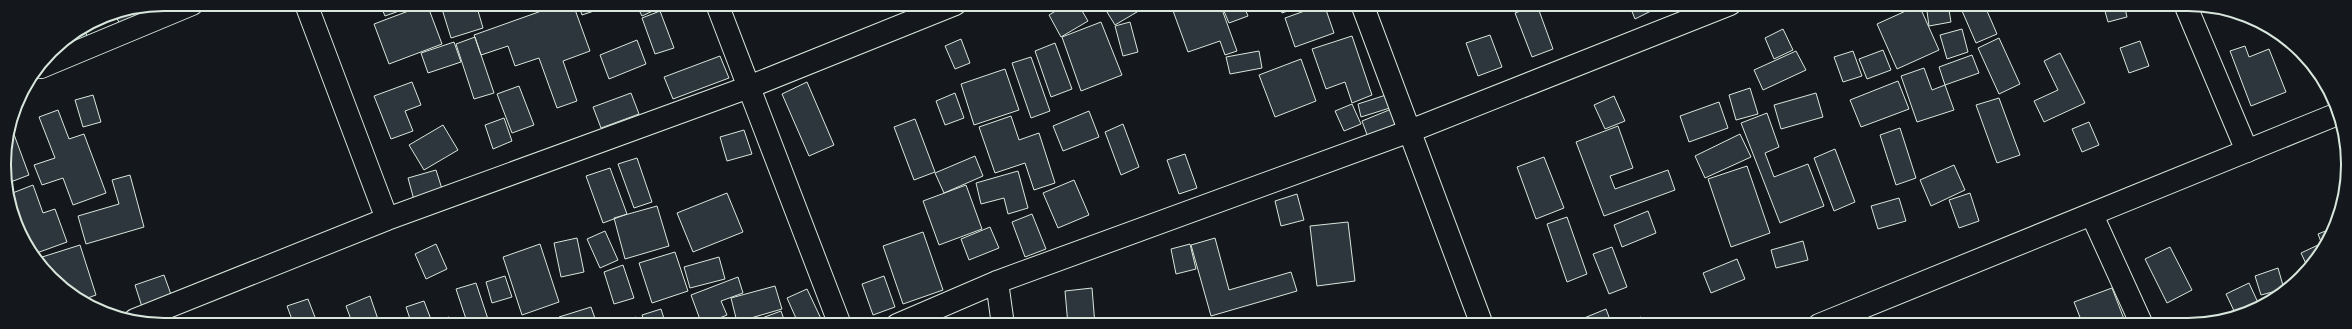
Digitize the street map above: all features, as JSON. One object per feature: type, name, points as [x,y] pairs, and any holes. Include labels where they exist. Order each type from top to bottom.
[{"type":"street","points":[[48,64],[175,11]]},
{"type":"street","points":[[309,11],[387,219]]},
{"type":"street","points":[[720,11],[837,318]]},
{"type":"street","points":[[143,317],[387,219],[749,87],[937,11]]},
{"type":"street","points":[[1365,11],[1479,318]]},
{"type":"street","points":[[913,318],[997,282],[1410,131],[1712,11]]},
{"type":"street","points":[[2188,11],[2248,151]]},
{"type":"street","points":[[1836,318],[2333,116]]},
{"type":"street","points":[[2092,215],[2139,318]]},
{"type":"street","points":[[997,282],[1002,318]]},
{"type":"building","points":[[383,11],[399,11],[385,16]]},
{"type":"building","points":[[408,11],[430,11],[442,44],[389,64],[374,24]]},
{"type":"building","points":[[443,11],[478,11],[483,28],[451,38]]},
{"type":"building","points":[[541,11],[576,11],[590,51],[563,61],[577,101],[557,108],[539,58],[515,66],[508,46],[481,55],[474,35]]},
{"type":"building","points":[[581,11],[594,11],[582,15]]},
{"type":"building","points":[[640,11],[653,11],[642,16]]},
{"type":"building","points":[[660,11],[674,48],[655,54],[642,18]]},
{"type":"building","points":[[1056,11],[1082,11],[1088,21],[1061,37],[1049,15]]},
{"type":"building","points":[[1106,11],[1139,11],[1115,25]]},
{"type":"building","points":[[1173,11],[1223,11],[1237,51],[1225,55],[1220,41],[1188,52]]},
{"type":"building","points":[[1224,11],[1246,11],[1248,16],[1229,23]]},
{"type":"building","points":[[1304,11],[1326,11],[1334,33],[1295,47],[1285,18]]},
{"type":"building","points":[[1520,11],[1539,11],[1553,49],[1532,57],[1515,13]]},
{"type":"building","points":[[1632,11],[1651,11],[1635,19]]},
{"type":"building","points":[[1906,11],[1922,11],[1939,50],[1897,69],[1877,24]]},
{"type":"building","points":[[1927,11],[1949,11],[1951,22],[1929,26]]},
{"type":"building","points":[[1962,11],[1987,11],[1997,34],[1976,43]]},
{"type":"building","points":[[2105,11],[2126,11],[2127,17],[2108,22]]},
{"type":"building","points":[[138,13],[141,18],[121,27],[117,18]]},
{"type":"building","points":[[1101,22],[1122,75],[1081,91],[1062,37]]},
{"type":"building","points":[[1130,22],[1138,52],[1123,56],[1115,26]]},
{"type":"building","points":[[1783,29],[1793,50],[1774,59],[1765,38]]},
{"type":"building","points":[[1962,29],[1968,52],[1947,59],[1940,35]]},
{"type":"building","points":[[86,33],[88,38],[69,45]]},
{"type":"building","points":[[1490,35],[1502,67],[1478,76],[1466,43]]},
{"type":"building","points":[[1352,36],[1372,95],[1352,103],[1345,82],[1326,89],[1312,49]]},
{"type":"building","points":[[475,37],[494,93],[474,99],[456,44]]},
{"type":"building","points":[[1999,38],[2020,84],[1999,94],[1978,48]]},
{"type":"building","points":[[961,39],[970,63],[955,69],[945,46]]},
{"type":"building","points":[[637,40],[646,64],[609,79],[600,55]]},
{"type":"building","points":[[2140,41],[2149,66],[2129,73],[2120,48]]},
{"type":"building","points":[[454,42],[461,62],[428,73],[421,53]]},
{"type":"building","points":[[1055,43],[1072,89],[1051,97],[1035,51]]},
{"type":"building","points":[[2245,46],[2249,57],[2269,49],[2286,92],[2251,106],[2230,51]]},
{"type":"building","points":[[1883,50],[1891,70],[1867,79],[1859,59]]},
{"type":"building","points":[[1259,51],[1262,68],[1230,74],[1226,57]]},
{"type":"building","points":[[1796,51],[1806,70],[1763,90],[1754,70]]},
{"type":"building","points":[[1853,51],[1862,76],[1843,82],[1834,57]]},
{"type":"building","points":[[2060,53],[2085,103],[2044,122],[2034,101],[2058,90],[2044,61]]},
{"type":"building","points":[[1972,55],[1979,73],[1945,85],[1939,67]]},
{"type":"building","points":[[720,56],[729,78],[673,99],[664,77]]},
{"type":"building","points":[[1031,57],[1050,111],[1031,118],[1012,63]]},
{"type":"building","points":[[1301,59],[1316,101],[1275,117],[1259,75]]},
{"type":"building","points":[[1924,68],[1932,90],[1945,85],[1954,110],[1917,122],[1901,76]]},
{"type":"building","points":[[1005,69],[1019,110],[974,125],[961,84]]},
{"type":"building","points":[[1898,81],[1909,109],[1861,127],[1850,100]]},
{"type":"building","points":[[412,82],[421,105],[405,111],[413,131],[391,139],[374,96]]},
{"type":"building","points":[[807,82],[834,145],[809,156],[782,94]]},
{"type":"building","points":[[519,86],[534,125],[512,133],[497,94]]},
{"type":"building","points":[[1750,88],[1758,114],[1736,120],[1729,95]]},
{"type":"building","points":[[631,93],[639,114],[601,128],[593,107]]},
{"type":"building","points":[[955,93],[964,118],[945,125],[936,101]]},
{"type":"building","points":[[1816,93],[1823,117],[1781,129],[1774,105]]},
{"type":"building","points":[[1389,94],[1393,107],[1361,117],[1358,104]]},
{"type":"building","points":[[93,95],[101,122],[83,127],[75,100]]},
{"type":"building","points":[[1614,96],[1625,121],[1605,129],[1594,105]]},
{"type":"building","points":[[1999,98],[2020,155],[1997,163],[1976,105]]},
{"type":"building","points":[[1719,102],[1728,128],[1689,142],[1680,116]]},
{"type":"building","points":[[1352,104],[1361,124],[1344,131],[1335,111]]},
{"type":"building","points":[[1394,108],[1402,128],[1369,140],[1362,121]]},
{"type":"building","points":[[58,110],[69,139],[84,134],[106,193],[73,205],[63,178],[42,185],[34,165],[55,158],[39,117]]},
{"type":"building","points":[[1089,111],[1099,137],[1063,151],[1053,126]]},
{"type":"building","points":[[1767,113],[1779,147],[1765,153],[1774,177],[1808,164],[1824,206],[1780,223],[1741,123]]},
{"type":"building","points":[[1011,116],[1019,140],[1039,133],[1055,183],[1034,190],[1025,163],[995,173],[979,127]]},
{"type":"building","points":[[504,118],[512,141],[493,149],[485,125]]},
{"type":"building","points":[[915,119],[935,172],[914,180],[894,127]]},
{"type":"building","points":[[2089,122],[2099,145],[2082,152],[2072,129]]},
{"type":"building","points":[[1123,124],[1139,167],[1121,175],[1105,132]]},
{"type":"building","points":[[443,125],[458,150],[424,170],[409,145]]},
{"type":"building","points":[[1618,126],[1633,168],[1610,176],[1615,189],[1668,170],[1675,190],[1604,216],[1576,142]]},
{"type":"building","points":[[1900,128],[1916,178],[1896,185],[1880,135]]},
{"type":"building","points":[[744,130],[752,154],[727,161],[720,137]]},
{"type":"building","points":[[1740,134],[1751,157],[1705,178],[1695,156]]},
{"type":"building","points":[[14,135],[29,175],[12,182],[11,154]]},
{"type":"building","points":[[1835,149],[1855,202],[1834,211],[1814,158]]},
{"type":"building","points":[[1185,154],[1197,188],[1179,194],[1167,160]]},
{"type":"building","points":[[975,156],[983,176],[944,193],[935,173]]},
{"type":"building","points":[[1544,157],[1564,208],[1536,219],[1517,167]]},
{"type":"building","points":[[637,158],[652,202],[634,208],[618,164]]},
{"type":"building","points":[[1954,165],[1965,190],[1931,206],[1920,180]]},
{"type":"building","points":[[1747,166],[1770,233],[1731,247],[1708,179]]},
{"type":"building","points":[[610,168],[627,214],[603,223],[586,176]]},
{"type":"building","points":[[436,170],[443,192],[414,200],[408,178]]},
{"type":"building","points":[[1018,171],[1028,208],[1008,214],[1004,198],[981,204],[976,183]]},
{"type":"building","points":[[130,175],[144,227],[86,244],[78,216],[119,204],[112,180]]},
{"type":"building","points":[[1074,180],[1089,215],[1058,228],[1043,193]]},
{"type":"building","points":[[33,185],[43,213],[55,209],[67,242],[39,252],[19,214],[14,193]]},
{"type":"building","points":[[966,185],[982,229],[939,245],[923,201]]},
{"type":"building","points":[[727,193],[743,232],[693,252],[677,213]]},
{"type":"building","points":[[1970,193],[1979,221],[1959,228],[1949,200]]},
{"type":"building","points":[[1297,194],[1304,220],[1281,226],[1275,201]]},
{"type":"building","points":[[1899,198],[1906,221],[1878,229],[1871,206]]},
{"type":"building","points":[[657,206],[669,246],[625,259],[614,218]]},
{"type":"building","points":[[1648,211],[1656,233],[1622,247],[1614,225]]},
{"type":"building","points":[[1032,214],[1046,249],[1025,257],[1012,222]]},
{"type":"building","points":[[1567,217],[1587,274],[1567,282],[1547,224]]},
{"type":"building","points":[[1348,222],[1355,281],[1317,286],[1310,226]]},
{"type":"building","points":[[990,227],[999,248],[969,260],[961,239]]},
{"type":"building","points":[[605,231],[618,260],[600,268],[587,239]]},
{"type":"building","points":[[2325,231],[2320,240],[2318,234]]},
{"type":"building","points":[[923,232],[943,290],[903,304],[883,246]]},
{"type":"building","points":[[577,238],[584,272],[561,277],[554,243]]},
{"type":"building","points":[[1215,238],[1229,290],[1291,272],[1297,291],[1211,316],[1191,245]]},
{"type":"building","points":[[1803,241],[1808,260],[1776,268],[1771,250]]},
{"type":"building","points":[[436,244],[447,269],[426,279],[415,254]]},
{"type":"building","points":[[540,244],[559,302],[522,315],[503,257]]},
{"type":"building","points":[[1190,244],[1196,269],[1176,274],[1171,249]]},
{"type":"building","points":[[80,245],[96,295],[89,298],[79,292],[63,280],[42,257]]},
{"type":"building","points":[[2318,245],[2306,263],[2301,253]]},
{"type":"building","points":[[1612,247],[1627,287],[1609,294],[1593,254]]},
{"type":"building","points":[[2170,247],[2192,290],[2167,303],[2145,259]]},
{"type":"building","points":[[675,252],[688,291],[652,303],[639,263]]},
{"type":"building","points":[[719,257],[725,279],[690,288],[684,267]]},
{"type":"building","points":[[1737,259],[1745,279],[1711,293],[1703,273]]},
{"type":"building","points":[[623,265],[634,298],[614,304],[604,272]]},
{"type":"building","points":[[2278,268],[2283,285],[2273,292],[2261,295],[2255,276]]},
{"type":"building","points":[[164,275],[173,300],[143,310],[135,285]]},
{"type":"building","points":[[505,276],[512,297],[492,303],[486,282]]},
{"type":"building","points":[[884,276],[895,307],[873,315],[862,284]]},
{"type":"building","points":[[738,277],[743,293],[721,301],[727,315],[720,318],[699,318],[691,295]]},
{"type":"building","points":[[476,283],[488,318],[466,318],[456,289]]},
{"type":"building","points":[[2249,283],[2257,301],[2234,311],[2226,294]]},
{"type":"building","points":[[775,286],[782,309],[751,318],[736,318],[731,298]]},
{"type":"building","points":[[1092,288],[1094,318],[1067,318],[1065,291]]},
{"type":"building","points":[[2112,288],[2124,318],[2080,318],[2074,302]]},
{"type":"building","points":[[807,289],[821,318],[796,318],[787,298]]},
{"type":"building","points":[[370,296],[378,318],[350,318],[346,306]]},
{"type":"building","points":[[308,299],[315,318],[291,318],[287,306]]},
{"type":"building","points":[[424,301],[430,318],[410,318],[406,307]]},
{"type":"building","points":[[591,307],[595,318],[559,318]]},
{"type":"building","points":[[661,309],[664,318],[643,318],[642,315]]},
{"type":"building","points":[[1606,309],[1609,318],[1584,318]]},
{"type":"building","points":[[781,311],[784,318],[762,318]]}]
